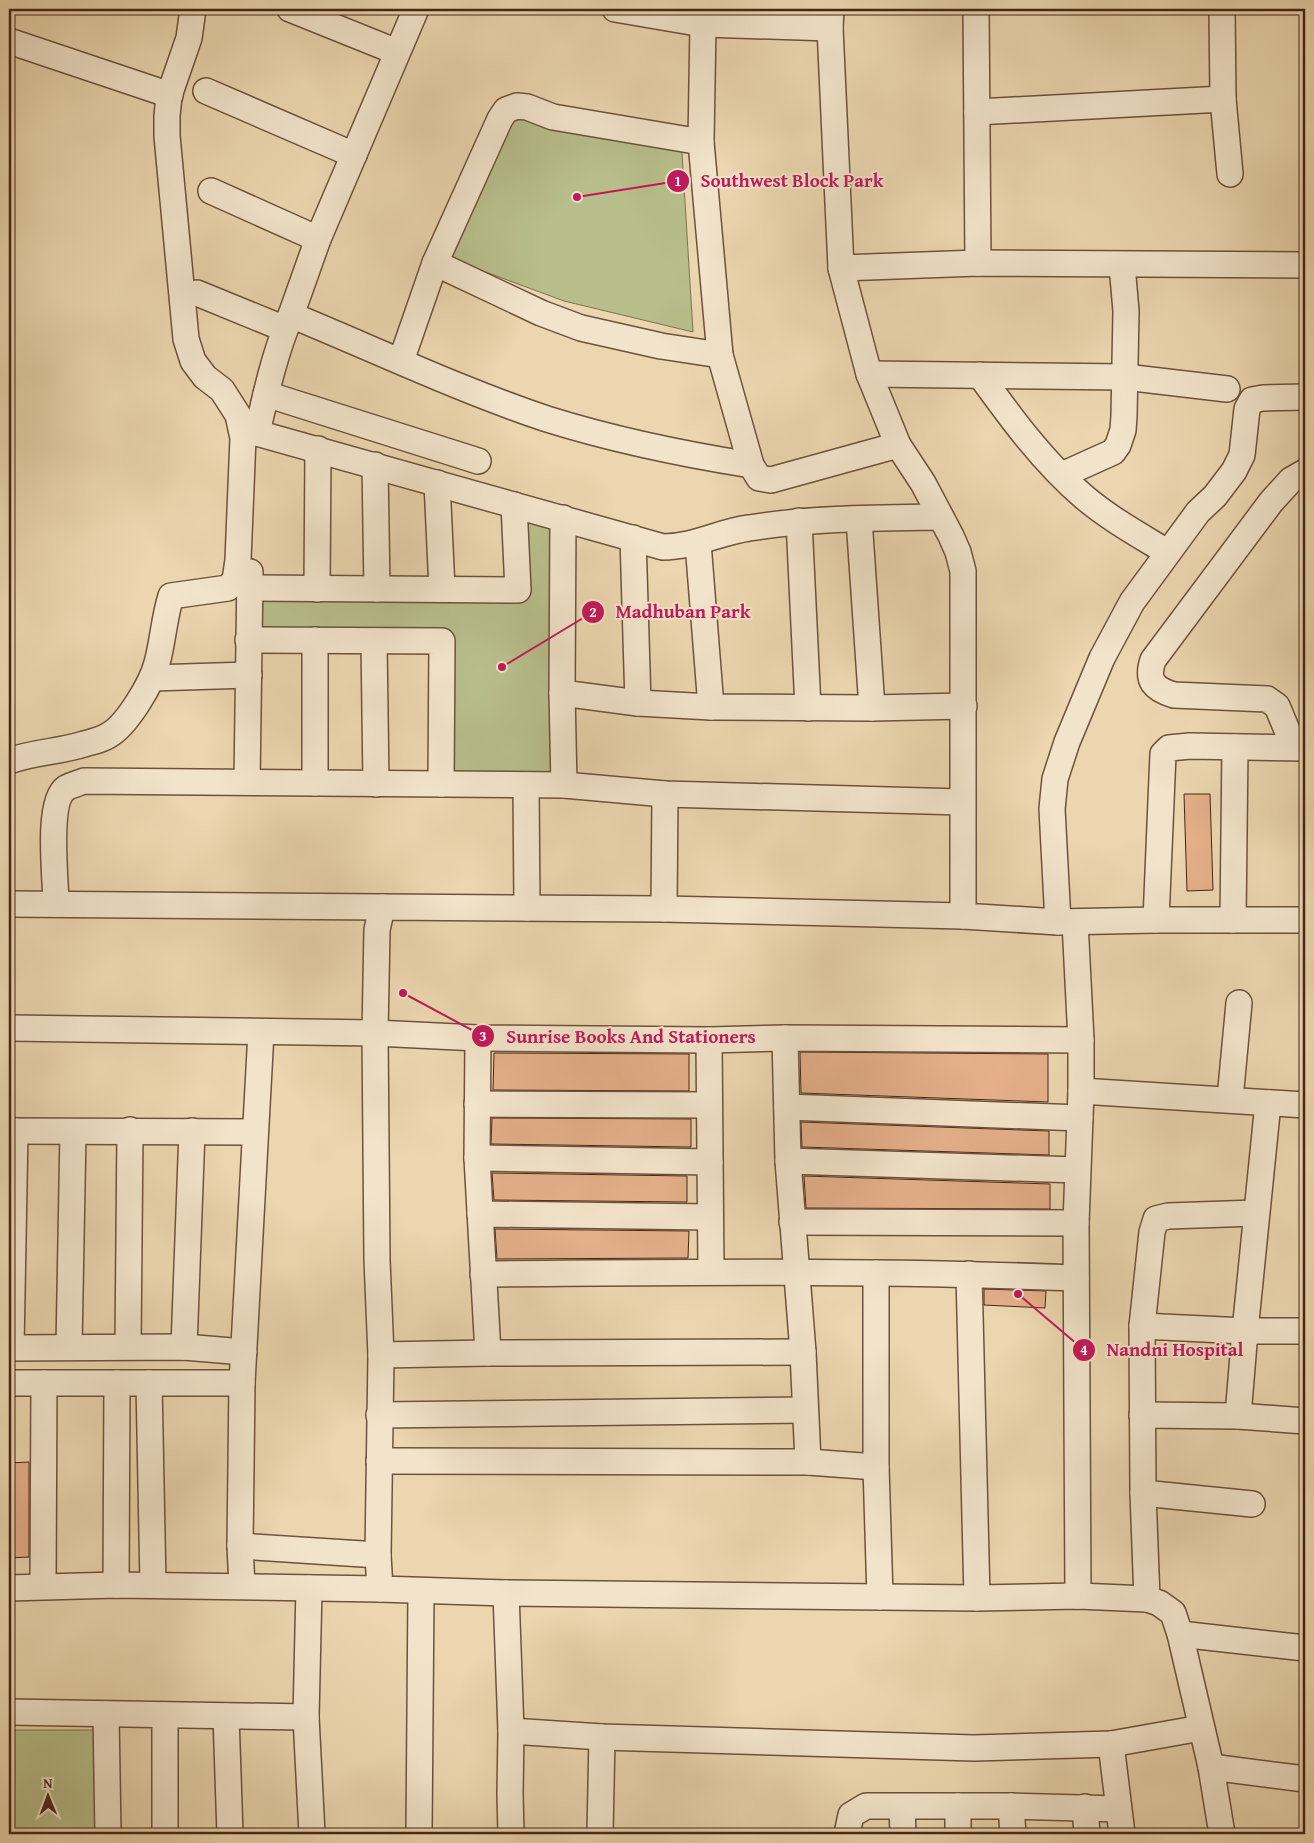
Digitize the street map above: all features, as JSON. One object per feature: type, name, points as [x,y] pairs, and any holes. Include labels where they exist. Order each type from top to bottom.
[{"type":"street","points":[[9,760],[80,745],[110,735],[126,719],[150,684],[161,644],[166,612],[172,596],[228,588],[235,580],[238,560],[243,438],[238,415],[222,390],[206,377],[193,361],[186,340],[167,136],[170,95],[189,38],[193,9]]},
{"type":"street","points":[[290,9],[397,52]]},
{"type":"street","points":[[247,782],[249,588],[257,433],[266,394],[288,322],[318,239],[416,9]]},
{"type":"street","points":[[615,9],[703,24],[831,18],[842,268],[869,374],[898,444],[923,483],[958,552],[963,571],[963,916]]},
{"type":"street","points":[[976,9],[978,264]]},
{"type":"street","points":[[1222,9],[1223,99],[1230,174]]},
{"type":"street","points":[[703,24],[701,142],[720,356],[751,465],[759,478],[772,480],[898,444]]},
{"type":"street","points":[[9,41],[170,95]]},
{"type":"street","points":[[206,91],[354,155]]},
{"type":"street","points":[[977,112],[1223,99]]},
{"type":"street","points":[[401,361],[435,263],[500,119],[506,110],[516,106],[527,107],[553,116],[701,142]]},
{"type":"street","points":[[211,191],[318,239]]},
{"type":"street","points":[[435,263],[542,313],[581,328],[661,346],[720,356]]},
{"type":"street","points":[[842,268],[978,264],[1305,265]]},
{"type":"street","points":[[1062,476],[1113,452],[1118,445],[1123,430],[1126,311],[1122,265]]},
{"type":"street","points":[[197,293],[401,361],[463,388],[582,430],[661,450],[751,465]]},
{"type":"street","points":[[869,374],[1125,377],[1226,388]]},
{"type":"street","points":[[980,375],[1006,411],[1049,463],[1084,497],[1101,510],[1168,552]]},
{"type":"street","points":[[266,394],[478,462]]},
{"type":"street","points":[[1078,1596],[1076,1224],[1081,1040],[1052,809],[1055,779],[1082,705],[1115,633],[1132,602],[1198,512],[1215,496],[1234,471],[1242,455],[1247,409],[1252,400],[1305,397]]},
{"type":"street","points":[[257,433],[663,547],[680,547],[698,543],[726,532],[799,521],[940,517]]},
{"type":"street","points":[[317,588],[318,449]]},
{"type":"street","points":[[375,465],[377,589]]},
{"type":"street","points":[[1156,920],[1164,754],[1169,748],[1190,746],[1300,748],[1278,706],[1266,699],[1174,695],[1163,691],[1153,683],[1149,672],[1153,660],[1271,502],[1291,480],[1305,472]]},
{"type":"street","points":[[437,483],[442,590]]},
{"type":"street","points":[[249,588],[518,590],[514,505]]},
{"type":"street","points":[[563,518],[562,693],[564,785]]},
{"type":"street","points":[[859,519],[872,708]]},
{"type":"street","points":[[799,521],[808,708]]},
{"type":"street","points":[[633,538],[638,703]]},
{"type":"street","points":[[698,543],[710,707]]},
{"type":"street","points":[[248,640],[442,641],[441,784]]},
{"type":"street","points":[[315,640],[315,783]]},
{"type":"street","points":[[374,641],[376,784]]},
{"type":"street","points":[[152,678],[249,675]]},
{"type":"street","points":[[562,693],[638,703],[710,707],[872,708],[964,706]]},
{"type":"street","points":[[1233,920],[1235,747]]},
{"type":"street","points":[[56,904],[54,818],[57,801],[65,788],[84,781],[564,785],[665,794],[962,802]]},
{"type":"street","points":[[526,785],[527,908]]},
{"type":"street","points":[[664,909],[665,794]]},
{"type":"street","points":[[9,904],[664,909],[963,916],[1067,922],[1305,920]]},
{"type":"street","points":[[380,1588],[378,1555],[381,1355],[377,1260],[375,1033],[377,930],[382,907]]},
{"type":"street","points":[[1230,1099],[1239,1003]]},
{"type":"street","points":[[9,1028],[375,1033],[478,1038],[1081,1040]]},
{"type":"street","points":[[242,1586],[240,1546],[242,1383],[261,1032]]},
{"type":"street","points":[[478,1038],[477,1158],[482,1274],[488,1353]]},
{"type":"street","points":[[786,1038],[788,1161],[803,1352],[808,1462]]},
{"type":"street","points":[[708,1040],[711,1272]]},
{"type":"street","points":[[1081,1091],[1305,1105]]},
{"type":"street","points":[[1238,1416],[1268,1103]]},
{"type":"street","points":[[477,1104],[708,1105]]},
{"type":"street","points":[[787,1107],[1080,1118]]},
{"type":"street","points":[[128,1346],[130,1130]]},
{"type":"street","points":[[244,1352],[184,1347],[128,1346],[10,1348],[12,1131],[255,1132]]},
{"type":"street","points":[[184,1347],[192,1131]]},
{"type":"street","points":[[69,1347],[73,1132]]},
{"type":"street","points":[[477,1158],[710,1162]]},
{"type":"street","points":[[788,1161],[1077,1170]]},
{"type":"street","points":[[1147,1599],[1143,1493],[1142,1326],[1152,1232],[1156,1219],[1168,1216],[1256,1213]]},
{"type":"street","points":[[480,1214],[710,1218]]},
{"type":"street","points":[[792,1222],[1076,1224]]},
{"type":"street","points":[[482,1274],[797,1271],[1076,1278]]},
{"type":"street","points":[[876,1273],[876,1466],[880,1597]]},
{"type":"street","points":[[969,1274],[977,1598]]},
{"type":"street","points":[[1142,1326],[1245,1331],[1305,1331]]},
{"type":"street","points":[[381,1355],[803,1352]]},
{"type":"street","points":[[9,1383],[242,1383]]},
{"type":"street","points":[[43,1586],[44,1383]]},
{"type":"street","points":[[116,1585],[117,1383]]},
{"type":"street","points":[[149,1383],[153,1585]]},
{"type":"street","points":[[379,1415],[806,1410]]},
{"type":"street","points":[[1142,1415],[1238,1416],[1305,1421]]},
{"type":"street","points":[[379,1461],[808,1462],[876,1466]]},
{"type":"street","points":[[1143,1493],[1252,1504]]},
{"type":"street","points":[[240,1546],[378,1555]]},
{"type":"street","points":[[9,1588],[153,1585],[380,1588],[506,1593],[977,1598],[1078,1596],[1147,1599],[1159,1603],[1173,1613],[1180,1634],[1211,1767],[1222,1834]]},
{"type":"street","points":[[309,1588],[306,1717],[312,1834]]},
{"type":"street","points":[[419,1834],[421,1591]]},
{"type":"street","points":[[506,1593],[511,1731],[511,1834]]},
{"type":"street","points":[[1180,1634],[1305,1648]]},
{"type":"street","points":[[9,1712],[306,1717]]},
{"type":"street","points":[[106,1714],[108,1834]]},
{"type":"street","points":[[165,1715],[165,1834]]},
{"type":"street","points":[[226,1716],[230,1834]]},
{"type":"street","points":[[511,1731],[602,1737],[974,1748],[1111,1744],[1201,1728]]},
{"type":"street","points":[[600,1834],[602,1737]]},
{"type":"street","points":[[1111,1744],[1122,1834]]},
{"type":"street","points":[[1211,1767],[1305,1779]]},
{"type":"street","points":[[847,1834],[851,1815],[866,1806],[1011,1806],[1118,1809]]},
{"type":"street","points":[[958,1806],[958,1834]]},
{"type":"street","points":[[1011,1806],[1013,1834]]},
{"type":"street","points":[[902,1807],[903,1834]]},
{"type":"street","points":[[1085,1807],[1087,1834]]},
{"type":"green space","points":[[500,108],[681,137],[693,332],[564,301],[448,258]]},
{"type":"green space","points":[[514,505],[563,518],[564,785],[441,784],[442,641],[248,640],[249,588],[518,590]]},
{"type":"green space","points":[[9,1730],[97,1730],[97,1834],[9,1834]]},
{"type":"building","points":[[1184,794],[1210,794],[1213,890],[1187,891]]},
{"type":"building","points":[[800,1052],[1048,1054],[1048,1102],[801,1093]]},
{"type":"building","points":[[494,1053],[689,1054],[689,1091],[493,1090]]},
{"type":"building","points":[[492,1118],[691,1119],[691,1147],[491,1144]]},
{"type":"building","points":[[801,1122],[1049,1131],[1049,1155],[802,1147]]},
{"type":"building","points":[[492,1173],[687,1176],[687,1202],[494,1200]]},
{"type":"building","points":[[804,1176],[1050,1184],[1050,1209],[806,1208]]},
{"type":"building","points":[[495,1229],[689,1231],[688,1258],[497,1259]]},
{"type":"building","points":[[984,1289],[1046,1291],[1045,1308],[984,1305]]},
{"type":"building","points":[[29,1462],[29,1557],[9,1558],[9,1463]]},
{"type":"place","name":"Southwest Block Park","points":[[577,197]]},
{"type":"place","name":"Madhuban Park","points":[[502,667]]},
{"type":"place","name":"Sunrise Books And Stationers","points":[[403,993]]},
{"type":"place","name":"Nandni Hospital","points":[[1018,1294]]}]
